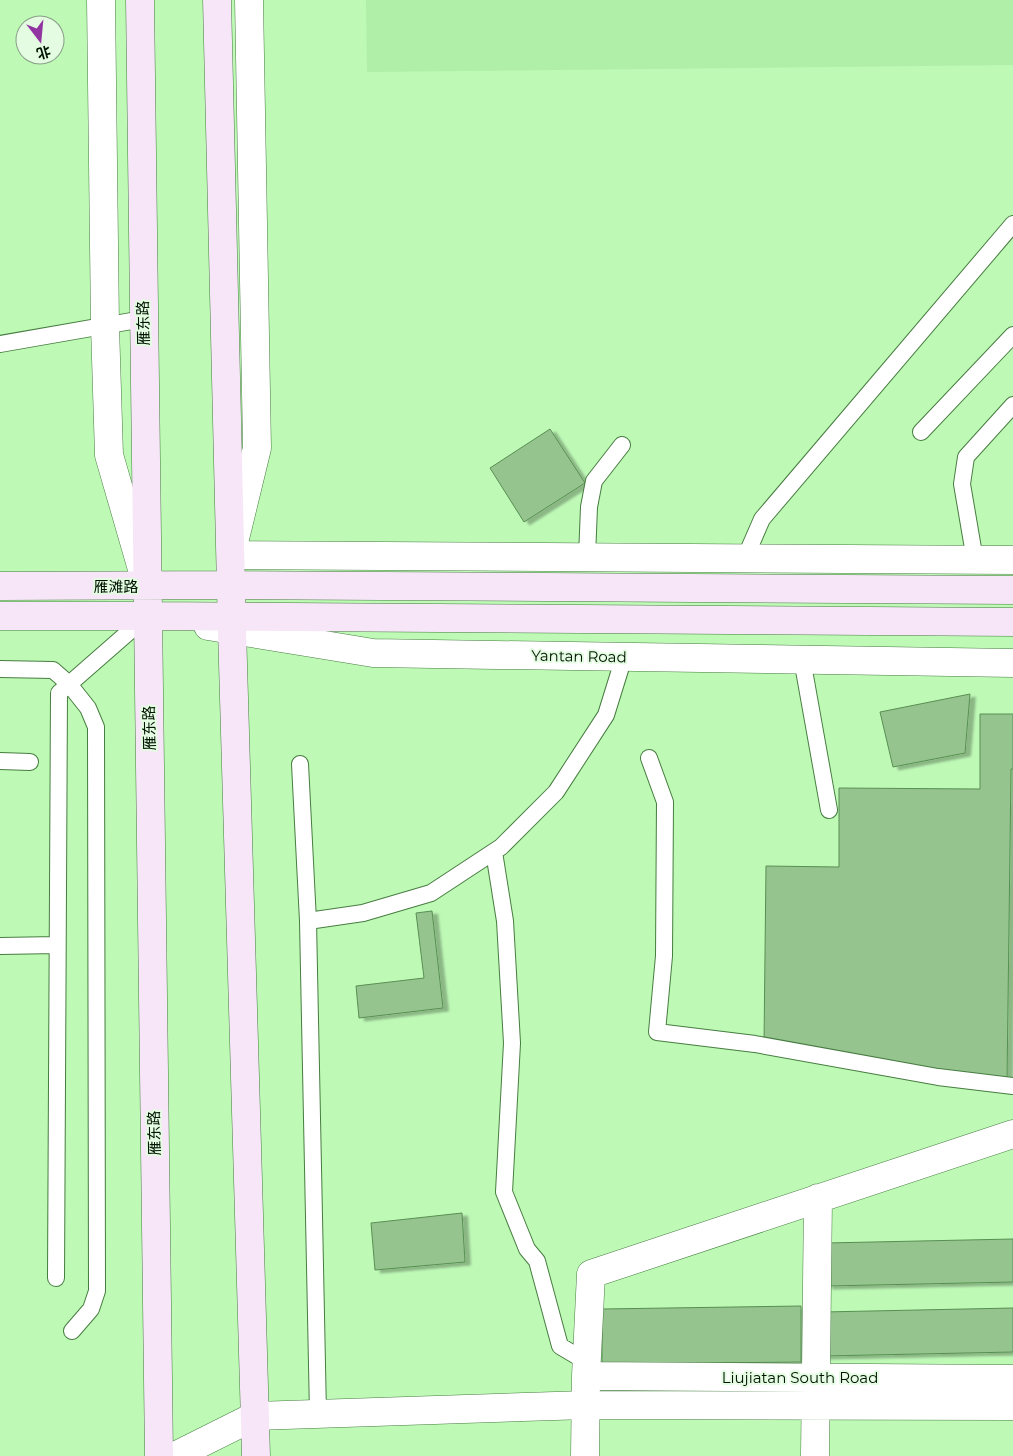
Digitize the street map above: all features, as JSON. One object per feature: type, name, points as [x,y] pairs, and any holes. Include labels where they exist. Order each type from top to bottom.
[{"type":"main road","name":"雁东路","points":[[140,0],[158,1456]]},
{"type":"main road","points":[[217,0],[232,623],[256,1456]]},
{"type":"main road","points":[[232,585],[1013,590]]},
{"type":"main road","name":"雁滩路","points":[[0,586],[232,585]]},
{"type":"main road","name":"雁滩路","points":[[0,616],[147,616],[232,623]]},
{"type":"main road","points":[[232,623],[1013,622]]},
{"type":"street","points":[[102,0],[105,326],[109,455],[147,586]]},
{"type":"street","points":[[249,0],[257,448],[231,555],[1013,560]]},
{"type":"street","name":"Yantan Road","points":[[232,623],[373,653],[1013,663]]},
{"type":"street","points":[[585,1456],[591,1274],[1013,1134]]},
{"type":"street","points":[[815,1456],[818,1198]]},
{"type":"street","name":"Liujiatan South Road","points":[[587,1369],[816,1378],[1013,1378]]},
{"type":"street","points":[[175,1456],[255,1416],[586,1405],[1013,1406]]},
{"type":"lane","points":[[745,558],[762,520],[1013,224]]},
{"type":"lane","points":[[0,344],[143,319]]},
{"type":"lane","points":[[921,432],[1013,335]]},
{"type":"lane","points":[[975,560],[962,484],[966,456],[1013,405]]},
{"type":"lane","points":[[587,557],[590,507],[594,481],[622,445]]},
{"type":"lane","points":[[56,1278],[59,693],[147,616]]},
{"type":"lane","points":[[308,921],[363,913],[431,893],[501,847],[556,792],[606,715],[624,657]]},
{"type":"lane","points":[[802,660],[829,810]]},
{"type":"lane","points":[[0,669],[53,670],[69,684],[88,708],[96,728],[97,1291],[91,1309],[72,1331]]},
{"type":"lane","points":[[650,758],[665,802],[664,956],[657,1032],[755,1044],[938,1078],[1013,1086]]},
{"type":"lane","points":[[0,761],[30,762]]},
{"type":"lane","points":[[300,764],[308,921],[318,1414]]},
{"type":"lane","points":[[494,852],[505,921],[512,1043],[504,1192],[527,1249],[537,1261],[560,1346],[587,1369]]},
{"type":"lane","points":[[0,946],[57,946]]},
{"type":"shaded area","points":[[366,0],[1013,0],[1013,65],[367,72]]},
{"type":"building","points":[[550,429],[585,483],[524,522],[490,468]]},
{"type":"building","points":[[970,694],[965,753],[893,767],[880,712]]},
{"type":"building","points":[[980,714],[1013,714],[1007,1082],[764,1043],[766,866],[839,867],[839,788],[980,789]]},
{"type":"building","points":[[432,911],[443,1008],[359,1018],[356,986],[424,978],[416,913]]},
{"type":"building","points":[[462,1213],[465,1262],[375,1270],[371,1223]]},
{"type":"building","points":[[1013,1239],[1013,1282],[827,1286],[826,1243]]},
{"type":"building","points":[[801,1306],[801,1362],[602,1364],[602,1309]]},
{"type":"building","points":[[1013,1308],[1013,1352],[824,1356],[823,1312]]}]
